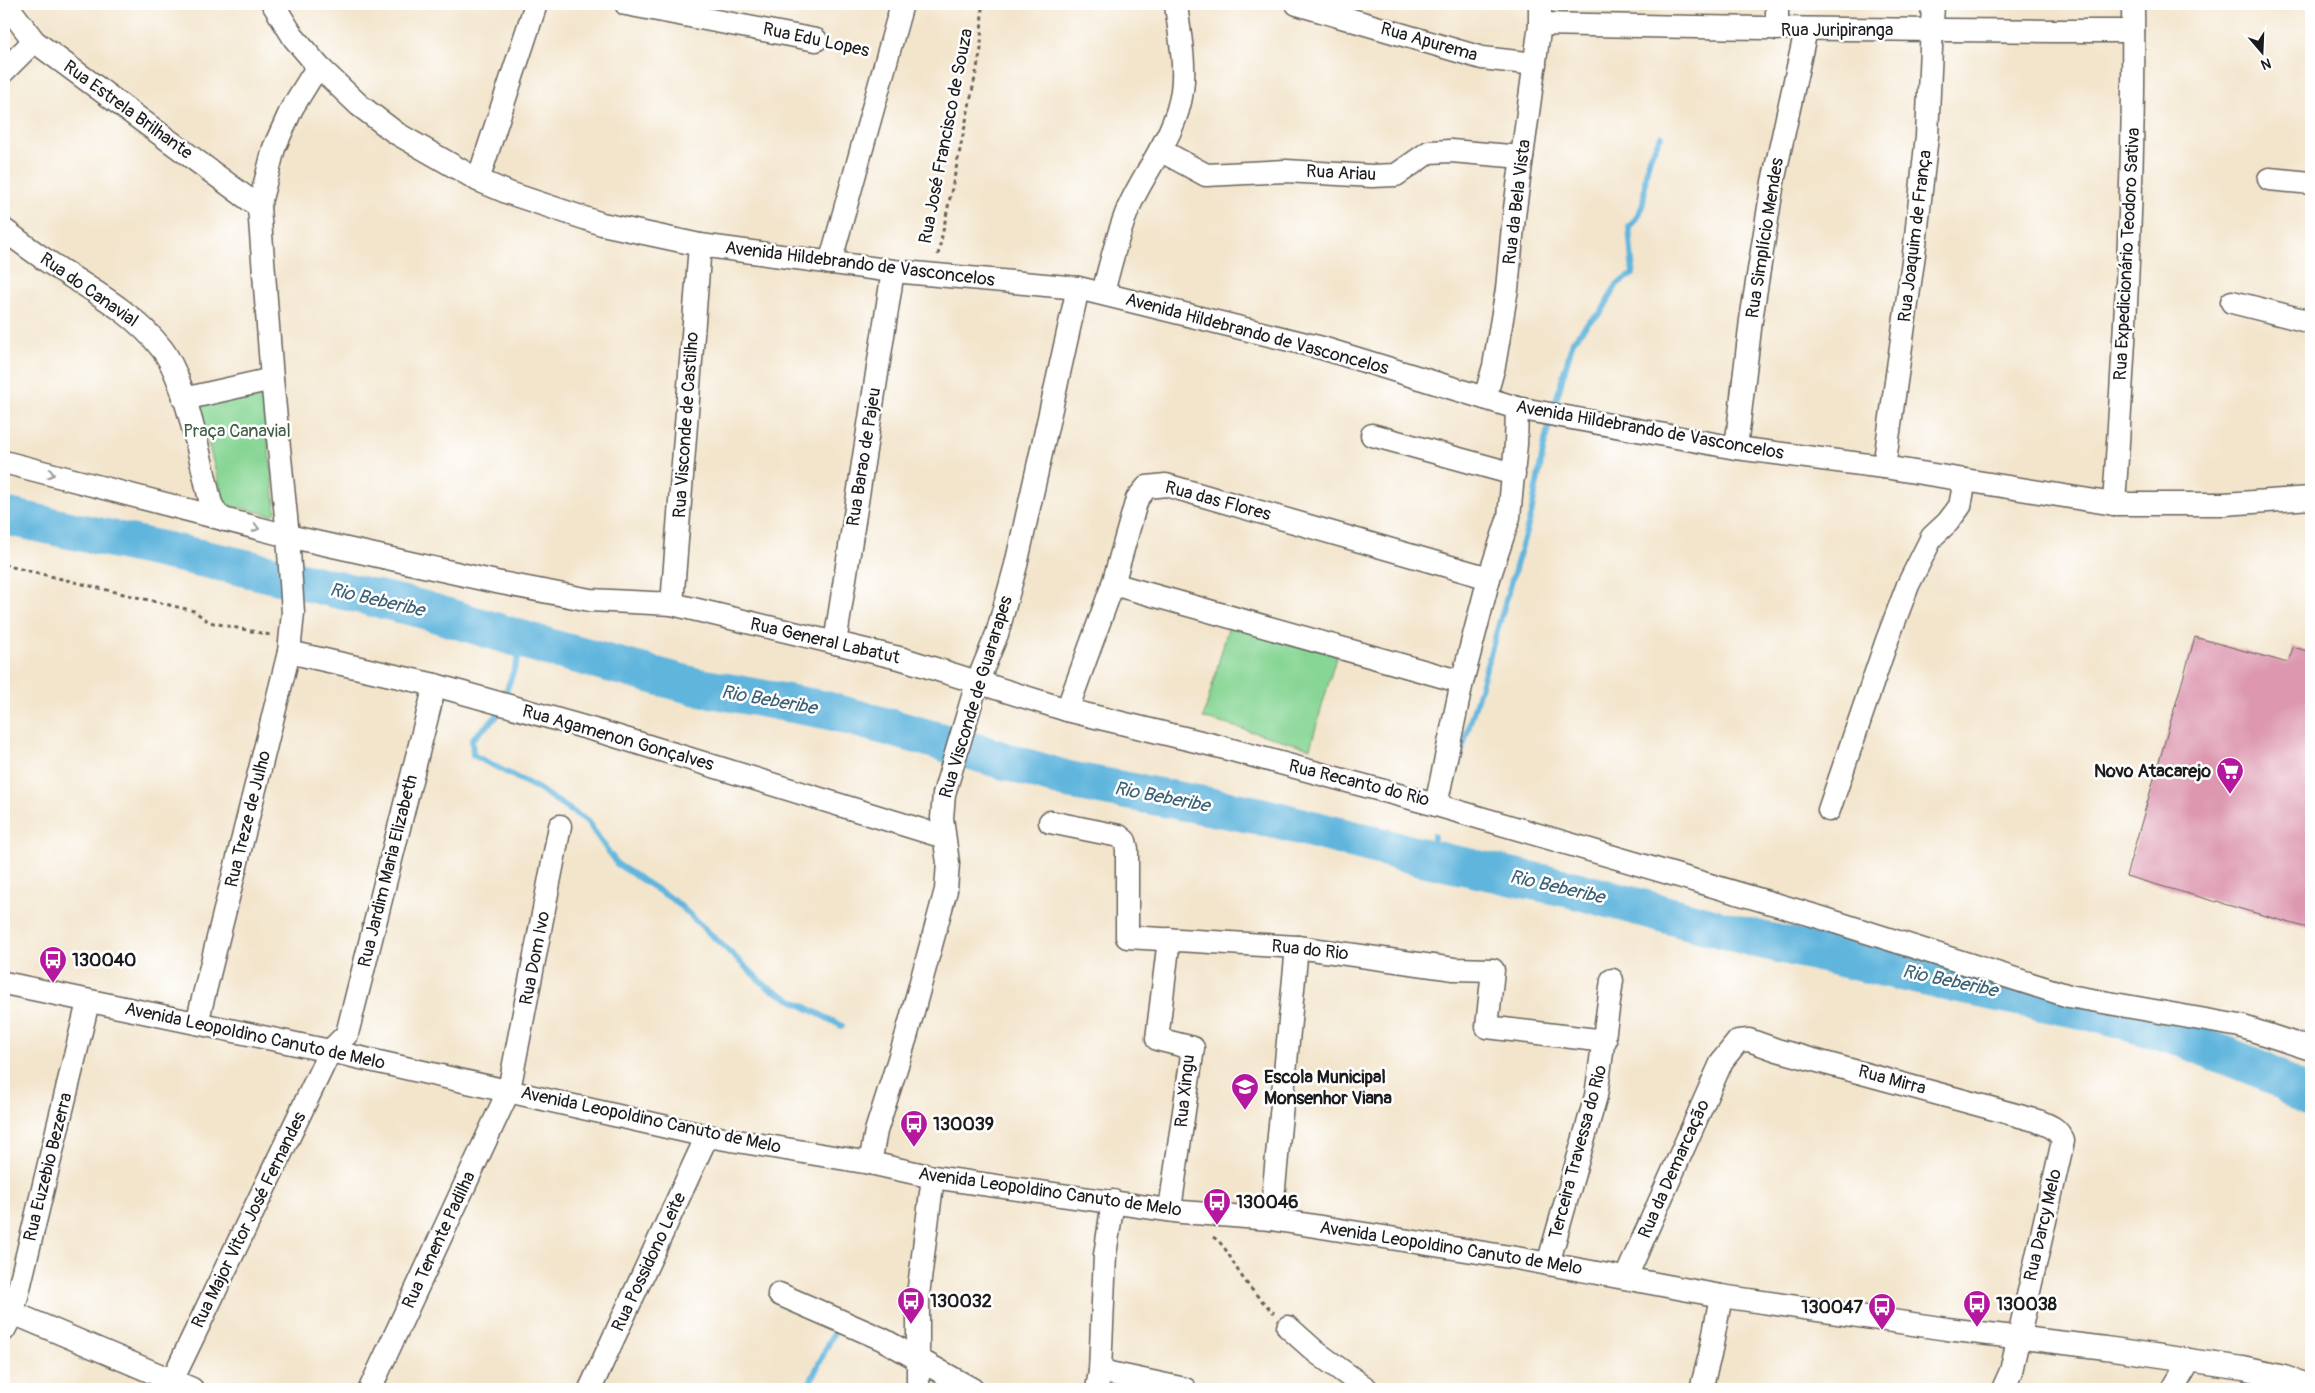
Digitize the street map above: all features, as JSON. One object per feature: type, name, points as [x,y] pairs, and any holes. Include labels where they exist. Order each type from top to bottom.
[{"type":"street","name":"Rua Estrela Brilhante","points":[[6,4],[34,40],[259,207]]},
{"type":"street","name":"Avenida Hildebrando de Vasconcelos","points":[[273,4],[294,38],[318,66],[359,105],[396,133],[478,180],[509,193],[602,224],[700,245],[893,271],[935,273],[1078,288],[1104,293],[1322,348],[1485,398],[1528,409],[1736,448],[1884,467],[2114,504],[2224,504],[2311,498]]},
{"type":"street","points":[[478,180],[536,4]]},
{"type":"street","name":"Rua Edu Lopes","points":[[626,4],[816,40]]},
{"type":"street","points":[[830,262],[902,4]]},
{"type":"street","points":[[1104,293],[1114,249],[1128,208],[1174,124],[1182,91],[1181,47],[1176,4]]},
{"type":"street","name":"Rua Apurema","points":[[1297,4],[1482,58],[1535,64]]},
{"type":"street","points":[[1777,4],[1777,29]]},
{"type":"street","name":"Rua Joaquim de França","points":[[1884,467],[1914,254],[1928,136],[1933,4]]},
{"type":"street","name":"Rua Expedicionário Teodoro Sativa","points":[[2114,504],[2129,268],[2133,4]]},
{"type":"street","name":"Rua da Bela Vista","points":[[1485,398],[1494,366],[1507,289],[1540,14]]},
{"type":"street","name":"Rua Juripiranga","points":[[1540,14],[1806,30],[1862,28],[1931,31],[2133,31]]},
{"type":"street","name":"Rua Simplício Mendes","points":[[1736,448],[1752,320],[1773,182],[1806,30]]},
{"type":"street","points":[[4,71],[34,40]]},
{"type":"street","name":"Rua Treze de Julho","points":[[197,1024],[289,646],[293,613],[291,579],[272,379],[259,207],[274,148],[292,108],[318,66]]},
{"type":"street","name":"Rua Ariau","points":[[1160,150],[1206,175],[1286,170],[1388,175],[1405,171],[1429,152],[1451,151],[1522,157]]},
{"type":"street","points":[[2269,179],[2311,183]]},
{"type":"street","name":"Rua do Canavial","points":[[4,230],[44,260],[97,293],[139,325],[162,350],[184,399],[212,504],[217,514],[224,520]]},
{"type":"street","name":"Rua Visconde de Castilho","points":[[672,604],[700,245]]},
{"type":"street","name":"Rua Barao de Pajeu","points":[[835,643],[893,271]]},
{"type":"street","name":"Rua Visconde de Guararapes","points":[[870,1163],[876,1130],[906,1037],[946,890],[948,863],[942,818],[944,794],[977,683],[992,649],[1016,565],[1078,288]]},
{"type":"street","points":[[2232,302],[2311,322]]},
{"type":"street","points":[[184,399],[272,379]]},
{"type":"street","name":"Rua Recanto do Rio","points":[[977,683],[1067,710],[1217,746],[1436,805],[1462,682],[1489,578],[1509,517],[1514,474],[1528,409]]},
{"type":"street","points":[[1372,435],[1514,474]]},
{"type":"street","points":[[4,462],[288,536]]},
{"type":"street","points":[[1829,810],[1886,643],[1908,585],[1932,537],[1948,522],[1960,506],[1965,480]]},
{"type":"street","name":"Rua das Flores","points":[[1067,710],[1113,584],[1137,499],[1147,487],[1166,485],[1489,578]]},
{"type":"street","name":"Rua General Labatut","points":[[288,536],[496,582],[590,600],[672,604],[903,659],[977,683]]},
{"type":"street","points":[[1113,584],[1462,682]]},
{"type":"street","name":"Rua Agamenon Gonçalves","points":[[289,646],[612,735],[944,837]]},
{"type":"street","name":"Rua Jardim Maria Elizabeth","points":[[330,1051],[347,1034],[435,685]]},
{"type":"street","points":[[1436,805],[1819,917],[2068,996],[2240,1026],[2311,1049]]},
{"type":"street","name":"Rua do Rio","points":[[1050,822],[1119,836],[1125,841],[1127,849],[1127,937],[1298,947],[1454,969],[1493,970],[1487,1027],[1605,1041]]},
{"type":"street","name":"Rua Dom Ivo","points":[[509,1090],[560,826]]},
{"type":"street","name":"Rua Xingu","points":[[1169,939],[1157,1039],[1193,1048],[1170,1209]]},
{"type":"street","points":[[1271,1219],[1298,947]]},
{"type":"street","name":"Terceira Travessa do Rio","points":[[1548,1264],[1596,1096],[1612,980]]},
{"type":"street","name":"Avenida Leopoldino Canuto de Melo","points":[[4,983],[330,1051],[707,1136],[870,1163],[933,1177],[1170,1209],[1271,1219],[1626,1277],[1721,1296],[2017,1338],[2190,1360],[2268,1374],[2311,1386]]},
{"type":"street","name":"Rua Euzebio Bezerra","points":[[7,1321],[88,1002]]},
{"type":"street","name":"Rua Mirra","points":[[1722,1061],[1733,1044],[1738,1041],[1749,1040],[1777,1050],[2038,1121],[2060,1132],[2063,1141]]},
{"type":"street","name":"Rua Major Vitor José Fernandes","points":[[177,1387],[330,1051]]},
{"type":"street","name":"Rua da Demarcação","points":[[1626,1277],[1722,1061]]},
{"type":"street","name":"Rua Tenente Padilha","points":[[370,1389],[509,1090]]},
{"type":"street","name":"Rua Possidono Leite","points":[[590,1389],[707,1136]]},
{"type":"street","name":"Rua Darcy Melo","points":[[2004,1389],[2011,1370],[2063,1141]]},
{"type":"street","points":[[918,1389],[918,1295],[920,1264],[933,1177]]},
{"type":"street","points":[[1113,1201],[1106,1255],[1099,1380],[1185,1389]]},
{"type":"street","points":[[779,1294],[882,1339],[972,1389]]},
{"type":"street","points":[[1700,1389],[1710,1354],[1721,1296]]},
{"type":"street","points":[[7,1321],[177,1387]]},
{"type":"street","points":[[1288,1327],[1316,1352],[1368,1389]]},
{"type":"street","points":[[2173,1389],[2190,1360]]},
{"type":"path","name":"Rua José Francisco de Souza","points":[[935,273],[980,49],[982,4]]},
{"type":"path","name":"Rua Edu Lopes","points":[[816,40],[888,55]]},
{"type":"path","points":[[4,566],[194,611],[209,622],[289,646]]},
{"type":"path","points":[[1209,1235],[1225,1246],[1240,1274],[1260,1299],[1288,1327]]},
{"type":"green space","name":"Praça Canavial","points":[[259,395],[263,397],[276,512],[272,515],[227,505],[224,502],[199,410],[202,405]]},
{"type":"green space","points":[[1229,625],[1337,654],[1310,748],[1203,718]]},
{"type":"building","name":"Novo Atacarejo","points":[[2195,637],[2288,663],[2293,647],[2311,652],[2311,929],[2126,876]]},
{"type":"waterway","points":[[1452,784],[1531,515],[1546,436],[1573,341],[1589,322],[1601,313],[1617,284],[1633,274],[1629,227],[1641,210],[1646,170],[1661,136]]},
{"type":"waterway","name":"Rio Beberibe","points":[[4,516],[228,564],[421,609],[551,648],[694,686],[826,710],[932,739],[1068,780],[1256,815],[1426,858],[1575,890],[1757,939],[1954,984],[2091,1012],[2171,1034],[2265,1071],[2311,1100]]},
{"type":"waterway","points":[[525,640],[497,716],[472,739],[473,755],[537,788],[587,821],[617,864],[675,901],[767,987],[842,1026]]},
{"type":"waterway","points":[[1432,859],[1434,836]]},
{"type":"waterway","points":[[807,1389],[834,1332]]},
{"type":"place","name":"Novo Atacarejo","points":[[2230,795]]},
{"type":"place","name":"130040","points":[[53,984]]},
{"type":"place","name":"Escola Municipal Monsenhor Viana","points":[[1245,1111]]},
{"type":"place","name":"130039","points":[[914,1148]]},
{"type":"place","name":"130046","points":[[1217,1226]]},
{"type":"place","name":"130032","points":[[911,1325]]},
{"type":"place","name":"130038","points":[[1977,1328]]},
{"type":"place","name":"130047","points":[[1882,1331]]}]
